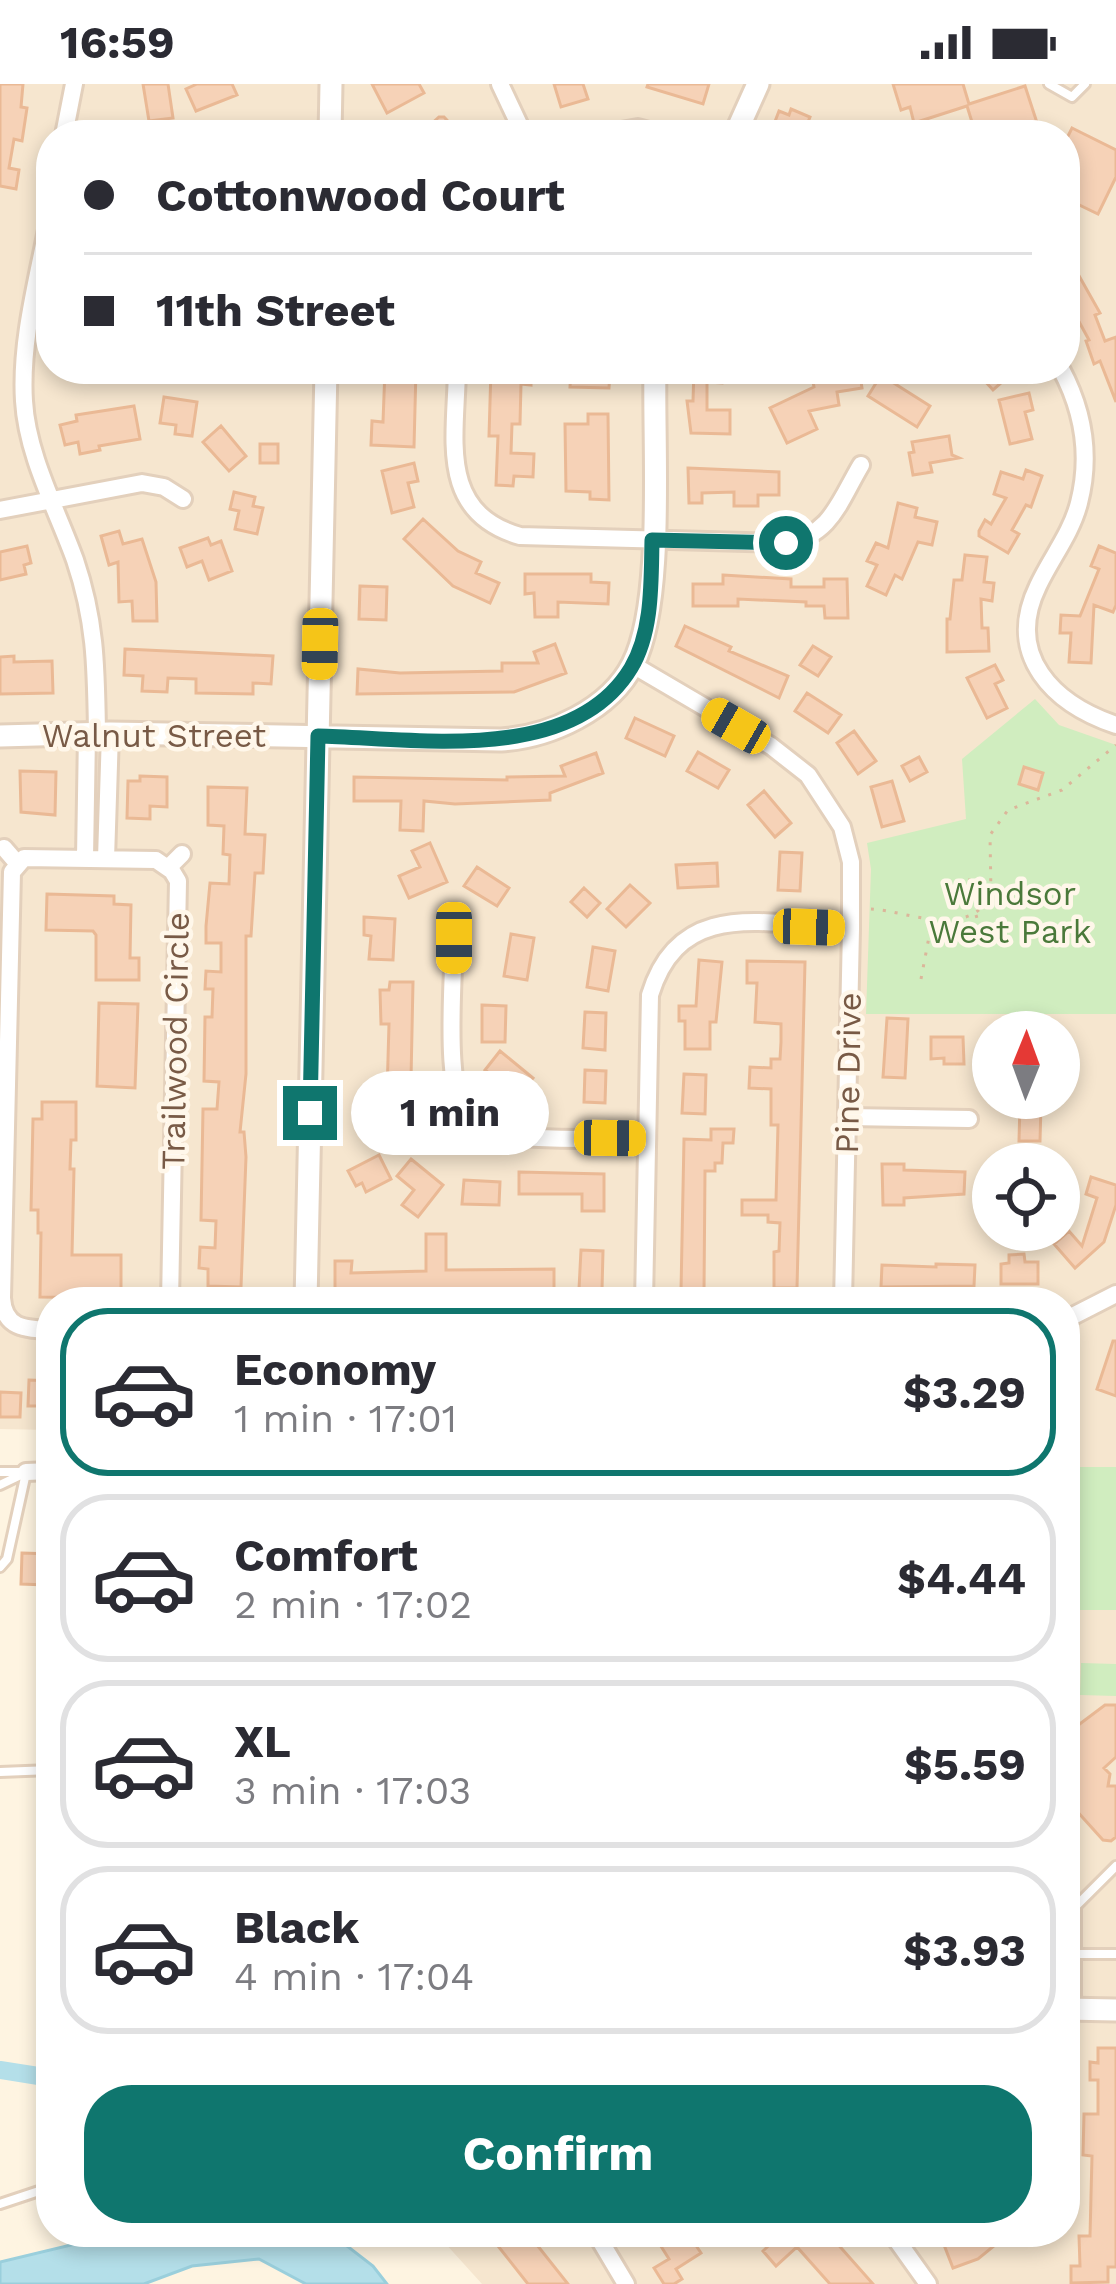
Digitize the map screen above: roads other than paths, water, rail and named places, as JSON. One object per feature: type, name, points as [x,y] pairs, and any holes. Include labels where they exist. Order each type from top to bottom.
[{"type":"street","points":[[67,120],[74,84]]},
{"type":"street","points":[[331,120],[332,84]]},
{"type":"street","points":[[500,84],[517,120]]},
{"type":"street","points":[[742,120],[758,84]]},
{"type":"street","points":[[36,301],[25,355],[24,404],[94,631],[106,859]]},
{"type":"street","points":[[306,1287],[326,384]]},
{"type":"street","points":[[458,384],[457,476],[472,509],[486,522],[520,536],[786,543],[822,530],[861,465]]},
{"type":"street","points":[[633,665],[647,616],[655,384]]},
{"type":"street","points":[[1067,384],[1079,412],[1084,474],[1073,520],[1034,594],[1030,646],[1057,696],[1088,716],[1116,725]]},
{"type":"street","points":[[0,510],[142,483],[164,487],[184,499]]},
{"type":"street","name":"Walnut Street","points":[[0,736],[517,739],[581,715],[633,665]]},
{"type":"street","name":"Pine Drive","points":[[633,665],[771,746],[808,775],[842,827],[851,862],[843,1287]]},
{"type":"street","points":[[85,858],[98,733]]},
{"type":"street","points":[[4,848],[17,863],[12,872],[3,1314],[5,1328],[36,1329]]},
{"type":"street","points":[[168,868],[182,854]]},
{"type":"street","name":"Trailwood Circle","points":[[17,863],[29,857],[156,860],[168,868],[179,886],[170,1287]]},
{"type":"street","points":[[644,1287],[650,995],[658,970],[671,949],[697,932],[726,924],[851,928]]},
{"type":"street","points":[[454,938],[454,1079],[466,1120],[478,1130],[502,1135],[647,1139]]},
{"type":"street","points":[[848,1117],[968,1119]]},
{"type":"street","points":[[449,1135],[466,1120]]},
{"type":"street","points":[[1080,1312],[1116,1294]]},
{"type":"street","points":[[26,1472],[36,1472]]},
{"type":"street","points":[[1080,2010],[1116,2010]]},
{"type":"street","points":[[605,2247],[626,2284]]},
{"type":"street","points":[[902,2247],[928,2284]]},
{"type":"lane","points":[[1049,84],[1072,97],[1085,84]]},
{"type":"lane","points":[[0,1472],[26,1472]]},
{"type":"lane","points":[[0,1485],[26,1472]]},
{"type":"lane","points":[[0,1567],[7,1559],[26,1472]]},
{"type":"lane","points":[[0,1772],[36,1771]]},
{"type":"lane","points":[[1080,1902],[1116,1866]]},
{"type":"lane","points":[[1080,1954],[1116,1954]]},
{"type":"lane","points":[[0,2204],[36,2192]]},
{"type":"water","points":[[62,2247],[348,2247],[387,2284],[306,2284],[259,2259],[192,2266],[144,2284],[0,2284],[0,2262]]},
{"type":"waterway","points":[[0,2070],[36,2076]]},
{"type":"park label","name":"Windsor West Park","points":[[1010,912]]}]
